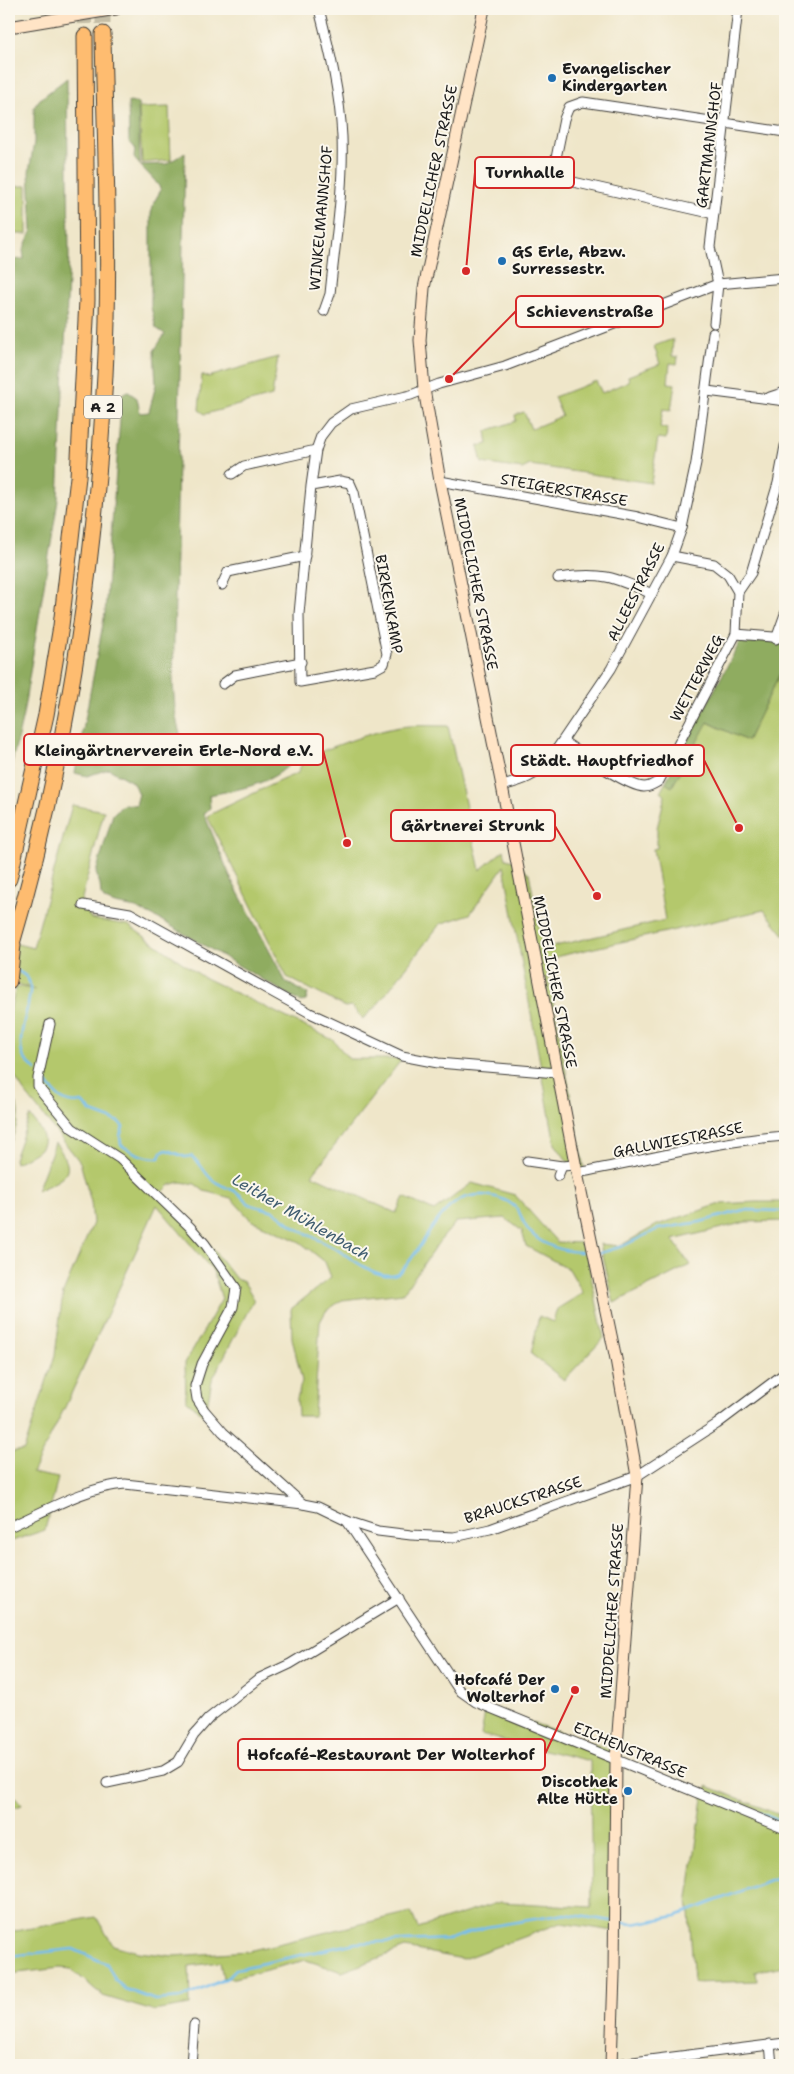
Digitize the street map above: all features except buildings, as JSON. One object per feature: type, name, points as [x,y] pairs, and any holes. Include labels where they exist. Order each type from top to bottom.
[{"type":"highway","name":"A 2","points":[[9,954],[40,837],[65,719],[80,629],[97,480],[105,375],[107,273],[103,34]]},
{"type":"highway","name":"A 2","points":[[9,879],[46,715],[61,626],[78,477],[88,300],[85,36]]},
{"type":"highway","points":[[9,981],[15,934]]},
{"type":"street","points":[[9,28],[116,9]]},
{"type":"street","name":"WINKELMANNSHOF","points":[[319,9],[334,72],[342,138],[342,174],[330,294],[324,311]]},
{"type":"street","name":"MIDDELICHER STRASSE","points":[[484,9],[424,288],[420,340],[424,389],[440,481],[502,786],[576,1169],[616,1359],[637,1476],[616,1760],[614,1974],[610,2065]]},
{"type":"street","name":"GARTMANNSHOF","points":[[718,284],[710,247],[726,124],[738,9]]},
{"type":"street","points":[[714,214],[569,181],[558,175],[555,162],[564,120],[569,107],[583,102],[785,132]]},
{"type":"street","name":"BIRKENKAMP","points":[[311,486],[340,481],[350,483],[354,492],[386,654],[384,664],[375,669],[300,682],[300,614],[311,486],[316,450],[321,436],[331,423],[351,409],[410,395],[424,389],[505,366],[718,284],[785,278]]},
{"type":"street","name":"ALLEESTRASSE","points":[[502,786],[526,780],[538,772],[563,741],[611,669],[672,556],[682,528],[696,463],[718,284]]},
{"type":"street","points":[[706,390],[785,401]]},
{"type":"street","points":[[765,398],[785,392]]},
{"type":"street","points":[[672,556],[714,564],[728,575],[738,592],[751,573],[778,483],[785,446]]},
{"type":"street","points":[[232,474],[244,466],[316,450]]},
{"type":"street","name":"STEIGERSTRASSE","points":[[440,481],[638,517],[682,528]]},
{"type":"street","points":[[222,585],[228,572],[305,556]]},
{"type":"street","points":[[558,578],[587,574],[603,575],[621,580],[652,594]]},
{"type":"street","name":"WETTERWEG","points":[[563,741],[607,770],[636,784],[644,787],[659,781],[736,634],[738,592]]},
{"type":"street","points":[[736,634],[781,639],[785,614]]},
{"type":"street","points":[[223,684],[235,676],[301,662]]},
{"type":"street","points":[[83,905],[130,913],[310,1013],[402,1056],[438,1064],[557,1073]]},
{"type":"street","points":[[50,1024],[38,1078],[38,1086],[42,1092],[72,1128],[120,1159],[190,1227],[205,1244],[236,1288],[233,1307],[202,1364],[195,1386],[197,1399],[223,1432],[303,1504]]},
{"type":"street","name":"GALLWIESTRASSE","points":[[576,1169],[712,1146],[785,1136]]},
{"type":"street","points":[[527,1160],[576,1169]]},
{"type":"street","points":[[558,1176],[562,1166]]},
{"type":"street","name":"BRAUCKSTRASSE","points":[[9,1527],[108,1485],[125,1484],[303,1504],[318,1507],[347,1521],[378,1531],[454,1537],[490,1529],[637,1476],[717,1424],[785,1373]]},
{"type":"street","name":"EICHENSTRASSE","points":[[347,1521],[459,1690],[476,1702],[785,1829]]},
{"type":"street","points":[[107,1783],[163,1771],[178,1762],[194,1735],[210,1718],[260,1678],[290,1664],[399,1598]]},
{"type":"street","points":[[192,2065],[194,2025]]},
{"type":"street","points":[[610,2065],[785,2042]]},
{"type":"street","points":[[770,2044],[772,2065]]},
{"type":"green space","points":[[67,78],[69,257],[58,500],[23,715],[9,776],[9,260],[24,259],[23,250],[32,230],[29,172],[34,142],[34,107],[40,99]]},
{"type":"green space","points":[[128,102],[138,103],[140,165],[134,158],[135,148],[129,141]]},
{"type":"green space","points":[[169,107],[171,160],[142,163],[139,108]]},
{"type":"green space","points":[[185,153],[173,685],[176,715],[180,734],[185,742],[191,749],[200,753],[290,751],[298,753],[281,772],[270,778],[246,787],[209,795],[210,808],[204,814],[232,881],[286,982],[308,994],[306,1001],[301,1002],[159,919],[136,908],[105,900],[101,895],[96,873],[113,814],[124,804],[136,805],[139,794],[132,782],[109,769],[87,776],[75,773],[105,613],[122,394],[127,391],[137,398],[140,413],[149,412],[156,384],[154,351],[165,334],[156,328],[151,307],[151,214],[154,202],[161,190],[140,165],[166,164]]},
{"type":"green space","points":[[9,186],[27,186],[27,234],[9,234]]},
{"type":"green space","points":[[673,339],[672,356],[678,357],[677,364],[670,363],[668,383],[675,384],[671,410],[663,409],[660,427],[667,429],[666,439],[658,438],[651,483],[530,465],[522,469],[482,463],[478,446],[488,444],[486,431],[516,421],[515,415],[524,412],[531,429],[562,416],[554,397],[596,381],[602,393],[629,381],[628,376],[660,364],[654,346]]},
{"type":"green space","points":[[278,357],[272,396],[205,414],[199,410],[202,375],[208,377]]},
{"type":"green space","points":[[741,640],[785,642],[785,663],[747,741],[708,722],[672,787],[665,783]]},
{"type":"green space","points":[[785,663],[785,936],[764,910],[559,956],[546,963],[584,1169],[568,1162],[555,1144],[504,866],[470,914],[440,924],[378,1004],[363,1019],[351,1006],[345,1007],[287,977],[207,816],[298,773],[304,758],[328,749],[370,734],[397,727],[448,726],[480,870],[504,850],[506,859],[514,861],[529,873],[543,949],[665,920],[653,849],[657,848],[657,828],[665,796],[661,791],[699,718],[747,741]]},
{"type":"green space","points":[[72,805],[104,811],[81,902],[91,919],[128,925],[203,977],[333,1040],[349,1059],[402,1059],[312,1175],[396,1213],[404,1197],[434,1211],[472,1183],[515,1195],[557,1242],[584,1243],[604,1338],[564,1380],[531,1354],[539,1316],[553,1322],[557,1309],[583,1293],[569,1269],[526,1246],[522,1231],[505,1218],[456,1222],[439,1242],[403,1293],[342,1300],[326,1311],[320,1322],[314,1416],[298,1416],[297,1398],[302,1381],[292,1338],[291,1309],[331,1277],[325,1262],[300,1242],[251,1220],[231,1198],[204,1191],[195,1184],[180,1182],[170,1185],[162,1193],[194,1225],[236,1279],[244,1282],[254,1299],[212,1380],[205,1416],[186,1400],[185,1363],[222,1299],[213,1271],[157,1205],[66,1405],[32,1473],[58,1478],[45,1530],[9,1542],[9,1452],[24,1450],[55,1355],[63,1293],[93,1223],[91,1202],[80,1162],[23,1090],[14,1075],[9,1056],[9,1016],[16,986],[36,990],[9,981],[9,942],[33,948]]},
{"type":"green space","points":[[9,1087],[18,1109],[18,1120],[11,1142],[9,1142]]},
{"type":"green space","points":[[29,1117],[31,1117],[42,1135],[42,1146],[32,1155],[15,1163],[14,1159]]},
{"type":"green space","points":[[55,1143],[66,1162],[66,1173],[62,1178],[37,1191]]},
{"type":"green space","points":[[785,1202],[785,1221],[746,1222],[673,1240],[690,1265],[614,1303],[600,1244],[620,1246],[657,1225],[720,1204]]},
{"type":"green space","points":[[486,1707],[612,1750],[614,1931],[561,1923],[463,1959],[405,1948],[342,1972],[306,1960],[235,1978],[223,1978],[220,1962],[189,1966],[190,2005],[153,2011],[103,1996],[71,1969],[60,1968],[9,1974],[9,1932],[96,1917],[113,1945],[138,1952],[173,1956],[248,1951],[411,1912],[418,1928],[500,1902],[592,1907],[590,1761],[481,1735]]},
{"type":"green space","points":[[707,1786],[785,1817],[785,1966],[756,1971],[757,1981],[694,1983],[688,1898],[703,1798]]},
{"type":"green space","points":[[9,1789],[22,1805],[9,1809]]},
{"type":"waterway","name":"Leither Mühlenbach","points":[[15,970],[21,972],[28,979],[30,985],[21,1047],[24,1058],[36,1070]]},
{"type":"waterway","name":"Leither Mühlenbach","points":[[42,1076],[54,1092],[68,1102],[82,1102],[92,1112],[119,1122],[123,1127],[120,1136],[121,1145],[125,1148],[154,1158],[159,1158],[161,1152],[167,1150],[185,1157],[191,1156],[214,1181],[238,1193],[250,1204],[273,1211],[298,1229],[379,1274],[395,1274],[402,1270],[432,1227],[450,1207],[460,1200],[477,1195],[496,1197],[507,1201],[519,1211],[530,1232],[541,1241],[560,1249],[581,1252]]},
{"type":"waterway","name":"Leither Mühlenbach","points":[[600,1253],[623,1246],[658,1229],[700,1222],[743,1210],[785,1211]]},
{"type":"waterway","points":[[712,1794],[785,1823]]},
{"type":"waterway","points":[[617,1922],[633,1924],[676,1916],[775,1878]]},
{"type":"waterway","points":[[9,1956],[73,1949],[107,1964],[116,1981],[125,1989],[155,2000],[182,1998],[227,1978],[236,1969],[356,1943],[450,1939],[486,1927],[565,1914],[612,1921]]},
{"type":"tunnel","points":[[84,9],[85,36]]},
{"type":"tunnel","points":[[103,9],[103,34]]},
{"type":"place","name":"Evangelischer Kindergarten","points":[[552,78]]},
{"type":"place","name":"GS Erle, Abzw. Surressestr.","points":[[502,261]]},
{"type":"place","name":"Turnhalle","points":[[466,271]]},
{"type":"place","name":"Schievenstraße","points":[[449,379]]},
{"type":"place","name":"Städt. Hauptfriedhof","points":[[739,828]]},
{"type":"place","name":"Kleingärtnerverein Erle-Nord e.V.","points":[[347,843]]},
{"type":"place","name":"Gärtnerei Strunk","points":[[597,896]]},
{"type":"place","name":"Hofcafé Der Wolterhof","points":[[555,1689]]},
{"type":"place","name":"Hofcafé-Restaurant Der Wolterhof","points":[[575,1690]]},
{"type":"place","name":"Discothek Alte Hütte","points":[[628,1791]]}]
